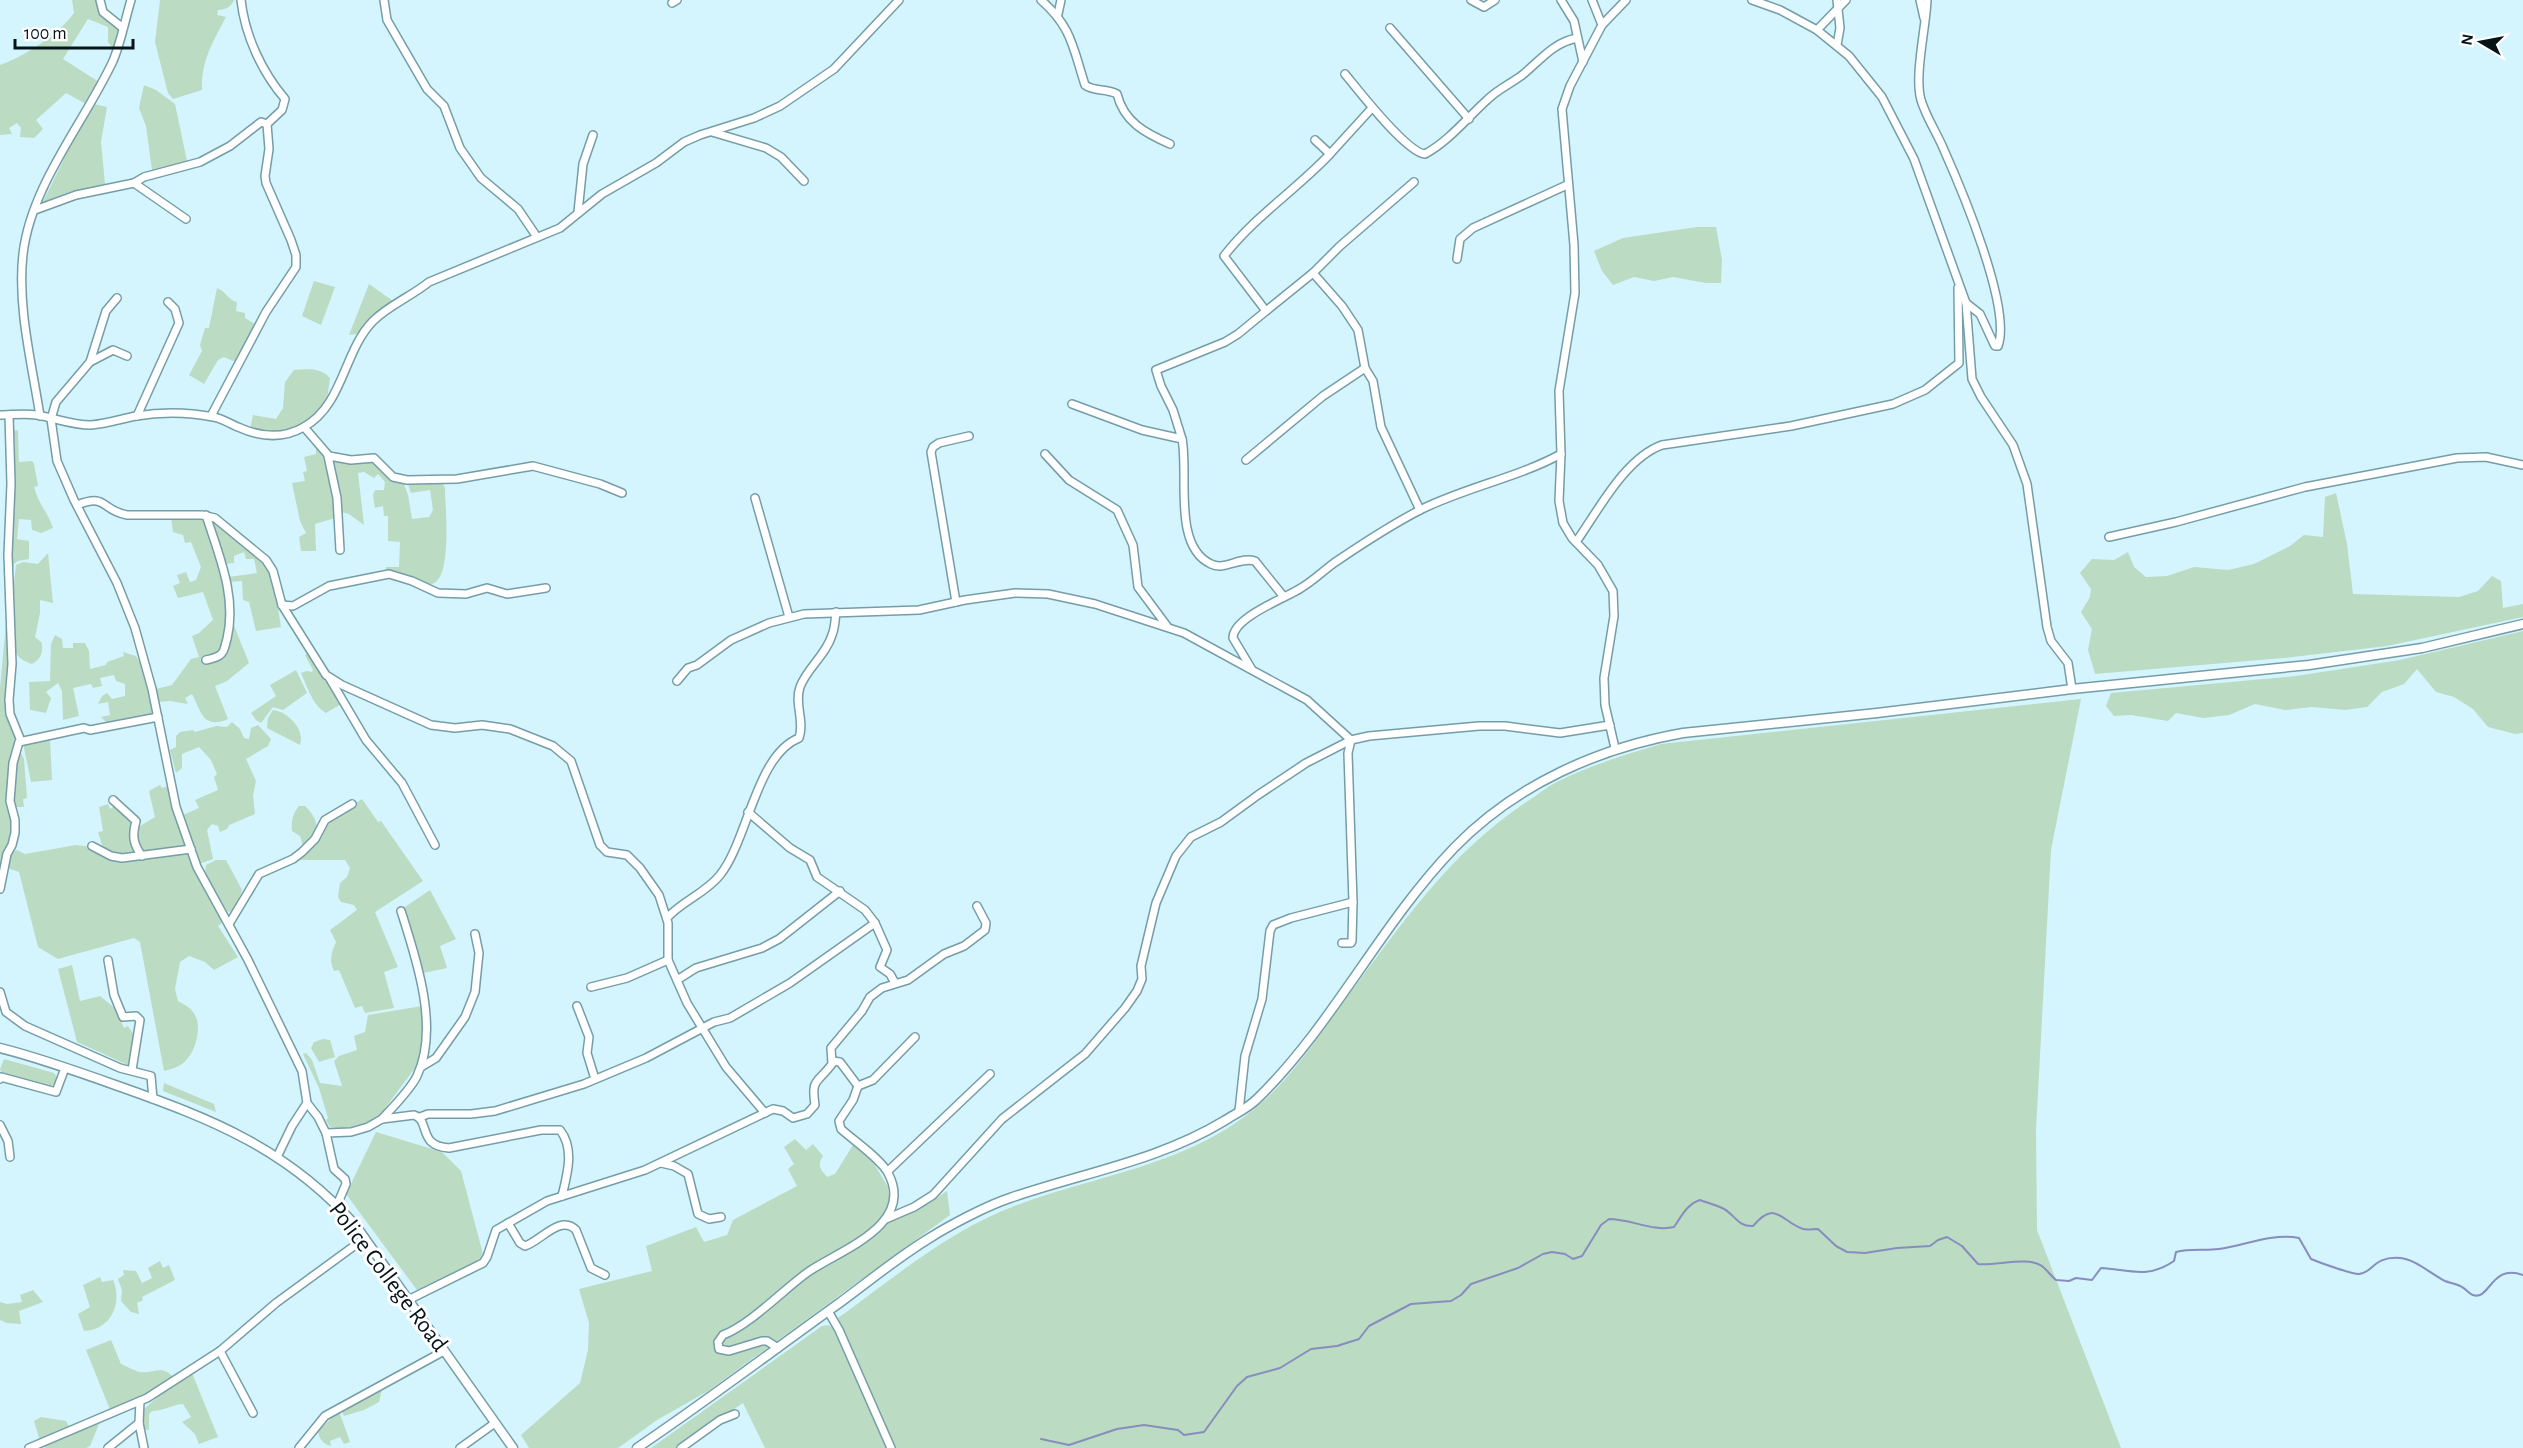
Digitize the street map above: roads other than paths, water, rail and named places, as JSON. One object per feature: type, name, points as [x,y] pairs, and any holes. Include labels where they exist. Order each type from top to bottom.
[{"type":"street","points":[[100,0],[106,16],[123,28]]},
{"type":"street","points":[[40,416],[25,323],[23,253],[35,210],[56,166],[113,61],[131,0]]},
{"type":"street","points":[[241,0],[243,16],[260,63],[285,99],[282,110],[267,124]]},
{"type":"street","points":[[384,0],[387,20],[428,89],[448,114],[460,148],[481,178],[518,209],[537,237]]},
{"type":"street","points":[[0,415],[40,416],[79,424],[167,413],[211,416],[251,433],[265,436],[287,434],[304,427],[319,416],[329,403],[357,345],[372,321],[429,282],[560,228],[602,194],[656,163],[684,142],[754,118],[808,89],[834,69],[859,45],[870,29],[899,0]]},
{"type":"street","points":[[1041,0],[1058,14],[1068,31],[1085,85],[1089,89],[1109,90],[1117,94],[1127,118],[1139,129],[1170,144]]},
{"type":"street","points":[[1058,14],[1062,0]]},
{"type":"street","points":[[1471,0],[1484,7],[1495,0]]},
{"type":"street","points":[[1561,0],[1574,21],[1583,62]]},
{"type":"street","points":[[1592,0],[1602,25]]},
{"type":"street","points":[[1616,748],[1605,705],[1604,678],[1614,616],[1612,591],[1598,565],[1576,542],[1563,523],[1559,501],[1561,454],[1559,391],[1575,293],[1574,245],[1562,109],[1602,25],[1626,0]]},
{"type":"street","points":[[1752,0],[1780,10],[1817,30],[1849,56],[1882,97],[1914,159],[1966,303],[1972,379],[1981,397],[2013,445],[2027,484],[2047,627],[2051,641],[2068,663],[2072,689]]},
{"type":"street","points":[[1817,30],[1838,3],[1846,0]]},
{"type":"street","points":[[1920,0],[1926,24]]},
{"type":"street","points":[[1927,0],[1921,63],[1921,100],[1945,150],[1978,235],[1998,305],[1998,346],[1995,346],[1980,314],[1966,303]]},
{"type":"street","points":[[1837,45],[1840,28],[1838,3]]},
{"type":"street","points":[[1390,28],[1469,119]]},
{"type":"street","points":[[1345,74],[1372,108],[1412,149],[1419,154],[1425,154],[1469,119],[1488,98],[1522,75],[1539,57],[1567,40],[1577,38]]},
{"type":"street","points":[[1266,311],[1224,256],[1235,241],[1269,208],[1330,154],[1372,108]]},
{"type":"street","points":[[35,210],[76,195],[134,183],[144,177],[200,162],[230,146],[261,122],[267,124]]},
{"type":"street","points":[[211,416],[266,312],[296,267],[296,255],[291,240],[266,183],[269,149],[267,124]]},
{"type":"street","points":[[712,132],[766,148],[781,157],[804,181]]},
{"type":"street","points":[[578,212],[584,164],[593,135]]},
{"type":"street","points":[[1315,140],[1330,154]]},
{"type":"street","points":[[1284,597],[1255,561],[1248,558],[1218,566],[1210,564],[1200,556],[1190,542],[1182,439],[1173,410],[1156,370],[1225,342],[1238,334],[1313,273],[1340,246],[1414,182]]},
{"type":"street","points":[[134,183],[186,219]]},
{"type":"street","points":[[1457,259],[1460,239],[1473,228],[1567,185]]},
{"type":"street","points":[[1313,273],[1342,306],[1358,330],[1365,368],[1372,381],[1381,426],[1420,510]]},
{"type":"street","points":[[1576,542],[1628,470],[1652,449],[1836,417],[1893,404],[1925,390],[1959,363],[1958,282]]},
{"type":"street","points":[[90,362],[106,311],[117,298]]},
{"type":"street","points":[[137,416],[178,324],[176,309],[168,302]]},
{"type":"street","points":[[127,356],[113,350],[90,362],[59,396],[51,419],[57,461],[117,584],[135,628],[158,717],[176,807],[197,867],[229,924],[302,1071],[307,1103],[318,1117],[326,1133],[334,1169],[345,1179],[346,1184],[337,1205]]},
{"type":"street","points":[[1246,460],[1323,396],[1365,368]]},
{"type":"street","points":[[1072,404],[1142,430],[1182,439]]},
{"type":"street","points":[[9,415],[11,484],[8,555],[12,664],[9,700],[10,714],[21,741]]},
{"type":"street","points":[[304,427],[328,456],[337,498],[340,550]]},
{"type":"street","points":[[957,602],[931,452],[933,447],[939,443],[969,436]]},
{"type":"street","points":[[1045,454],[1069,480],[1118,510],[1133,545],[1138,587],[1168,626]]},
{"type":"street","points":[[1252,670],[1233,638],[1233,632],[1237,626],[1268,604],[1300,589],[1355,549],[1420,510],[1491,482],[1536,468],[1561,454]]},
{"type":"street","points":[[328,456],[351,460],[374,458],[393,477],[407,480],[457,479],[533,466],[600,484],[622,493]]},
{"type":"street","points":[[2109,537],[2187,519],[2305,487],[2422,464],[2457,458],[2486,457],[2523,465]]},
{"type":"street","points":[[755,498],[789,617]]},
{"type":"street","points":[[77,506],[93,499],[100,500],[115,513],[127,515],[206,515],[215,518],[266,560],[273,571],[282,605],[366,740],[402,783],[435,845]]},
{"type":"street","points":[[206,515],[230,594],[230,616],[224,650],[221,655],[206,660]]},
{"type":"street","points":[[282,605],[293,606],[329,586],[389,574],[438,593],[466,594],[487,588],[507,594],[546,588]]},
{"type":"street","points":[[677,681],[688,668],[697,665],[731,640],[789,617],[836,612],[874,613],[919,610],[1015,593],[1048,594],[1095,604],[1168,626],[1307,700],[1351,740]]},
{"type":"street","points":[[667,918],[678,906],[720,876],[737,846],[751,801],[773,761],[793,740],[799,738],[801,732],[797,700],[800,687],[832,635],[836,612]]},
{"type":"street","points":[[637,1448],[928,1238],[1007,1199],[1159,1153],[1206,1132],[1255,1102],[1317,1030],[1416,894],[1454,849],[1479,825],[1552,776],[1616,748],[1683,733],[2309,665],[2422,648],[2523,624]]},
{"type":"street","points":[[328,677],[431,725],[454,728],[482,725],[510,729],[553,746],[571,761],[600,845],[607,852],[627,855],[640,868],[659,895],[667,918],[668,960],[701,1029],[737,1083],[765,1113]]},
{"type":"street","points":[[0,889],[7,854],[15,833],[15,820],[10,801],[15,750],[21,741],[84,728],[90,730],[158,717]]},
{"type":"street","points":[[778,1348],[767,1341],[762,1341],[729,1351],[719,1349],[718,1342],[723,1335],[797,1280],[863,1238],[886,1219],[914,1207],[933,1195],[1002,1119],[1084,1054],[1137,991],[1142,979],[1142,966],[1156,903],[1176,856],[1191,837],[1221,822],[1306,763],[1351,740],[1369,736],[1479,726],[1505,726],[1560,733],[1610,725]]},
{"type":"street","points":[[1342,943],[1352,941],[1353,902],[1348,753],[1351,740]]},
{"type":"street","points":[[113,800],[136,821],[133,837],[136,848],[142,856]]},
{"type":"street","points":[[229,924],[259,874],[293,859],[315,839],[325,820],[352,804]]},
{"type":"street","points":[[748,812],[790,848],[810,860],[817,877],[865,910],[875,923],[887,950],[880,967],[890,975],[894,983]]},
{"type":"street","points":[[92,846],[111,856],[142,856],[190,849]]},
{"type":"street","points":[[678,980],[696,968],[762,948],[779,939],[840,891]]},
{"type":"street","points":[[1239,1111],[1245,1056],[1262,999],[1270,931],[1273,925],[1353,902]]},
{"type":"street","points":[[408,1300],[483,1263],[496,1230],[562,1196],[611,1182],[661,1163],[773,1109],[783,1111],[793,1118],[807,1114],[815,1105],[813,1086],[833,1061],[831,1048],[862,1011],[870,997],[894,983],[908,980],[944,954],[964,946],[985,930],[986,923],[977,906]]},
{"type":"street","points":[[382,1119],[416,1080],[421,1067],[426,1020],[422,980],[400,911]]},
{"type":"street","points":[[326,1133],[351,1132],[368,1127],[382,1119],[398,1116],[420,1117],[428,1114],[471,1114],[495,1111],[595,1079],[646,1058],[714,1022],[730,1018],[790,983],[875,923]]},
{"type":"street","points":[[421,1067],[436,1058],[465,1017],[475,992],[479,953],[475,934]]},
{"type":"street","points":[[108,960],[118,1009],[123,1017],[136,1016],[140,1020],[132,1070]]},
{"type":"street","points":[[591,987],[627,978],[668,960]]},
{"type":"street","points":[[0,992],[6,1012],[19,1023],[120,1068],[151,1076],[153,1099]]},
{"type":"street","points":[[577,1006],[589,1037],[587,1053],[595,1079]]},
{"type":"street","points":[[886,1219],[894,1198],[888,1172],[841,1129],[838,1120],[853,1100],[858,1086],[873,1080],[915,1037]]},
{"type":"street","name":"Police College Road","points":[[0,1048],[186,1110],[242,1136],[303,1175],[337,1205],[364,1238],[513,1448]]},
{"type":"street","points":[[833,1061],[840,1062],[858,1086]]},
{"type":"street","points":[[0,1079],[1,1077],[56,1092],[65,1068]]},
{"type":"street","points":[[888,1172],[990,1074]]},
{"type":"street","points":[[277,1157],[292,1126],[307,1103]]},
{"type":"street","points":[[420,1117],[429,1141],[439,1147],[448,1148],[541,1130],[560,1130],[566,1143],[569,1161],[562,1196]]},
{"type":"street","points":[[0,1125],[8,1141],[10,1157]]},
{"type":"street","points":[[661,1163],[674,1166],[688,1174],[698,1214],[709,1219],[721,1217]]},
{"type":"street","points":[[508,1222],[520,1243],[525,1246],[556,1227],[566,1224],[571,1226],[576,1230],[591,1268],[605,1275]]},
{"type":"street","points":[[29,1448],[140,1401],[220,1351],[276,1304],[364,1238]]},
{"type":"street","points":[[828,1311],[839,1330],[891,1448]]},
{"type":"street","points":[[220,1351],[253,1413]]},
{"type":"street","points":[[299,1448],[325,1416],[444,1351]]},
{"type":"street","points":[[140,1401],[139,1423],[144,1448]]},
{"type":"street","points":[[681,1448],[720,1420],[735,1414]]},
{"type":"street","points":[[108,1448],[139,1423]]},
{"type":"street","points":[[460,1448],[495,1423]]},
{"type":"waterway","points":[[1041,1439],[1069,1445],[1117,1429],[1144,1425],[1178,1430],[1184,1435],[1204,1432],[1237,1386],[1247,1377],[1280,1368],[1311,1349],[1337,1346],[1359,1339],[1369,1326],[1411,1304],[1451,1301],[1461,1295],[1471,1284],[1518,1268],[1543,1254],[1552,1252],[1565,1254],[1573,1259],[1582,1256],[1601,1225],[1609,1219],[1658,1228],[1674,1227],[1688,1208],[1700,1200],[1728,1211],[1740,1223],[1748,1226],[1753,1226],[1767,1214],[1778,1214],[1803,1229],[1818,1229],[1836,1246],[1847,1252],[1865,1253],[1930,1246],[1947,1237],[1962,1246],[1978,1264],[2036,1263],[2056,1280],[2069,1281],[2076,1278],[2092,1280],[2101,1268],[2147,1272],[2165,1267],[2174,1261],[2176,1252],[2219,1249],[2279,1237],[2299,1238],[2311,1259],[2356,1274],[2364,1273],[2384,1260],[2406,1259],[2445,1281],[2462,1287],[2473,1295],[2483,1293],[2504,1274],[2523,1275]]}]
